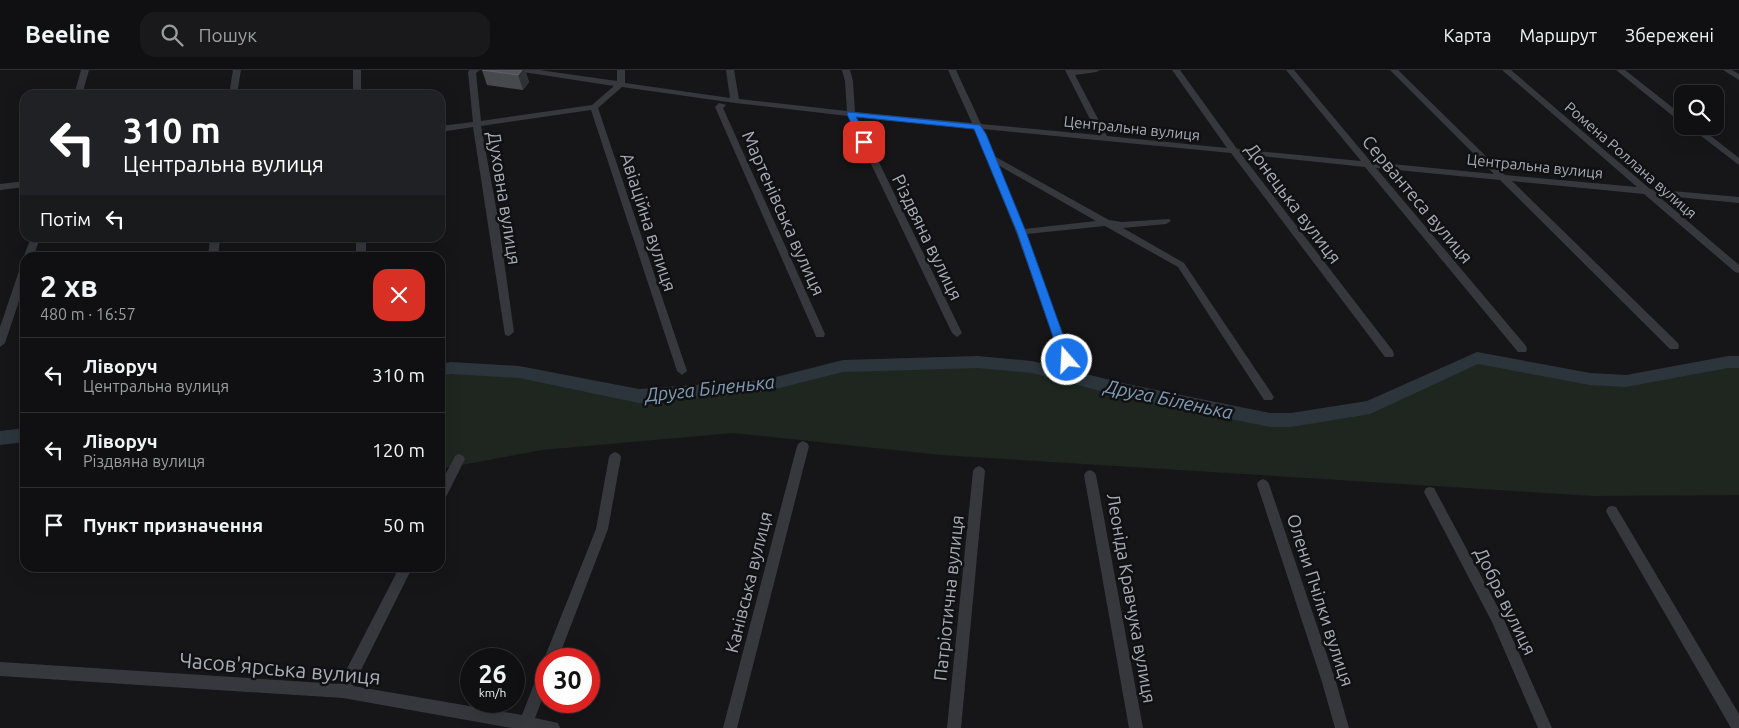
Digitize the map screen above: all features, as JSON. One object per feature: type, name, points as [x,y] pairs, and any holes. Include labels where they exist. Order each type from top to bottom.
[{"type":"street","points":[[79,90],[85,70]]},
{"type":"street","points":[[234,90],[237,70]]},
{"type":"street","points":[[357,70],[357,90]]},
{"type":"street","name":"Духовна вулиця","points":[[476,70],[472,72],[477,125],[493,218],[509,332]]},
{"type":"street","points":[[480,70],[489,71]]},
{"type":"street","points":[[445,129],[594,107],[617,87],[621,70]]},
{"type":"street","points":[[730,70],[735,101]]},
{"type":"street","name":"Різдвяна вулиця","points":[[846,70],[853,117],[957,333]]},
{"type":"street","points":[[952,70],[976,127],[992,158],[1067,360]]},
{"type":"street","points":[[1096,70],[1070,71],[1105,140]]},
{"type":"street","name":"Донецька вулиця","points":[[1176,70],[1235,152],[1389,354]]},
{"type":"street","name":"Сервантеса вулиця","points":[[1290,70],[1522,349]]},
{"type":"street","points":[[1394,70],[1674,346]]},
{"type":"street","name":"Ромена Роллана вулиця","points":[[1506,70],[1739,270]]},
{"type":"street","points":[[1620,70],[1674,113]]},
{"type":"street","points":[[1727,70],[1739,78]]},
{"type":"street","name":"Центральна вулиця","points":[[520,73],[853,117]]},
{"type":"street","name":"Центральна вулиця","points":[[617,87],[722,105],[976,127],[1739,200]]},
{"type":"street","name":"Мартенівська вулиця","points":[[722,105],[719,107],[820,334]]},
{"type":"street","name":"Авіаційна вулиця","points":[[594,107],[682,370]]},
{"type":"street","points":[[1704,135],[1739,162]]},
{"type":"street","points":[[992,158],[1181,265],[1268,397]]},
{"type":"street","points":[[0,187],[20,185]]},
{"type":"street","points":[[1021,232],[1106,223],[1122,225],[1166,221]]},
{"type":"street","points":[[0,343],[20,283]]},
{"type":"street","name":"Канівська вулиця","points":[[730,728],[803,446]]},
{"type":"street","points":[[555,648],[602,529],[615,457]]},
{"type":"street","points":[[445,487],[459,460]]},
{"type":"street","name":"Патріотична вулиця","points":[[954,728],[979,471]]},
{"type":"street","name":"Леоніда Кравчука вулиця","points":[[1090,475],[1136,728]]},
{"type":"street","name":"Олени Пчілки вулиця","points":[[1263,484],[1329,682],[1342,728]]},
{"type":"street","name":"Добра вулиця","points":[[1430,492],[1497,619],[1545,728]]},
{"type":"street","points":[[1612,511],[1739,728]]},
{"type":"street","points":[[343,692],[403,572]]},
{"type":"street","name":"Часов'ярська вулиця","points":[[0,669],[343,692],[553,728]]},
{"type":"street","points":[[526,723],[535,700]]},
{"type":"shaded area","points":[[1477,358],[1590,379],[1626,381],[1728,362],[1739,362],[1739,495],[1593,496],[941,455],[733,433],[542,450],[445,468],[445,369],[451,368],[519,372],[639,396],[764,386],[843,366],[978,362],[1032,367],[1127,391],[1270,420],[1291,420],[1370,407]]},
{"type":"building","points":[[482,70],[522,70],[518,75]]},
{"type":"waterway","name":"Друга Біленька","points":[[445,369],[519,372],[639,396],[764,386],[843,366],[978,362],[1032,367],[1127,391],[1270,420],[1291,420],[1370,407],[1477,358],[1590,379],[1626,381],[1728,362],[1739,362]]},
{"type":"waterway","name":"Друга Біленька","points":[[0,438],[20,436]]},
{"type":"route","points":[[864,142],[851,114],[976,127],[979,130],[1021,232],[1067,360]]}]
